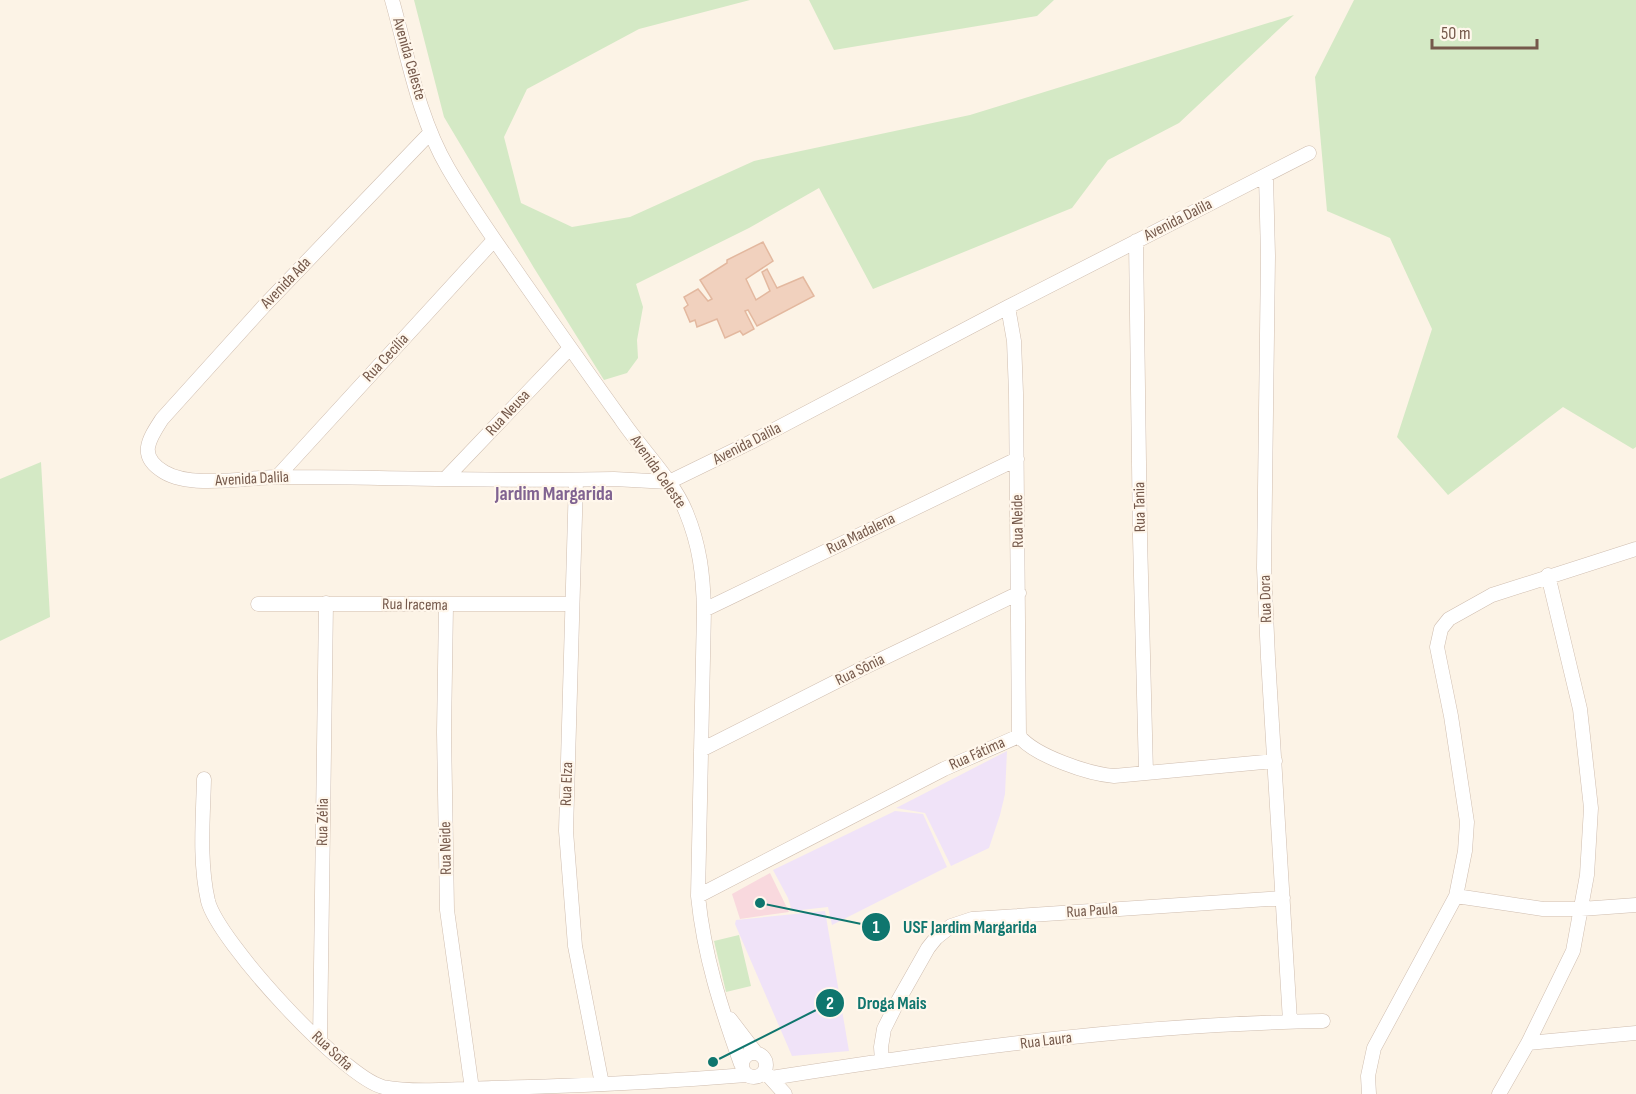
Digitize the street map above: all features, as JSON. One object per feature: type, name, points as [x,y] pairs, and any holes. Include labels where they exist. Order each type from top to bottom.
[{"type":"street","name":"Avenida Celeste","points":[[392,0],[430,133],[463,193],[570,348],[669,482],[685,510],[696,538],[703,567],[704,610],[698,896],[702,936],[720,1005],[744,1069]]},
{"type":"street","name":"Avenida Ada","points":[[149,438],[162,419],[264,306],[430,133]]},
{"type":"street","name":"Avenida Dalila","points":[[149,438],[147,449],[152,462],[164,472],[179,478],[205,481],[277,477],[614,479],[669,482],[752,442],[1008,307],[1309,153]]},
{"type":"street","name":"Rua Dora","points":[[1266,176],[1268,256],[1264,568],[1290,1021]]},
{"type":"street","name":"Rua Cecília","points":[[277,477],[495,240]]},
{"type":"street","name":"Rua Tania","points":[[1136,241],[1146,773]]},
{"type":"street","name":"Rua Neide","points":[[1008,307],[1015,361],[1019,736]]},
{"type":"street","name":"Rua Neusa","points":[[446,478],[570,348]]},
{"type":"street","name":"Rua Madalena","points":[[704,610],[1017,459]]},
{"type":"street","name":"Rua Elza","points":[[576,480],[566,831],[575,946],[602,1084]]},
{"type":"street","points":[[1369,1094],[1368,1076],[1374,1048],[1456,896],[1465,852],[1467,822],[1451,716],[1437,647],[1438,636],[1449,619],[1492,595],[1548,575],[1636,549]]},
{"type":"street","points":[[1499,1094],[1528,1043],[1573,951],[1587,874],[1591,808],[1580,709],[1548,575]]},
{"type":"street","name":"Rua Sônia","points":[[701,750],[1019,593]]},
{"type":"street","name":"Rua Zélia","points":[[320,1041],[326,603]]},
{"type":"street","name":"Rua Iracema","points":[[258,604],[447,606],[571,604]]},
{"type":"street","name":"Rua Neide","points":[[447,606],[444,732],[447,910],[472,1089]]},
{"type":"street","name":"Rua Fátima","points":[[698,896],[944,769],[1019,736],[1025,743],[1064,763],[1097,774],[1114,776],[1275,761]]},
{"type":"street","name":"Rua Sofia","points":[[204,779],[202,851],[209,903],[217,921],[244,960],[275,995],[320,1041],[370,1082],[400,1089],[472,1089],[670,1082],[744,1069]]},
{"type":"street","points":[[1456,896],[1543,909],[1636,905]]},
{"type":"street","name":"Rua Paula","points":[[882,1060],[881,1047],[884,1029],[898,1001],[936,938],[951,926],[972,919],[1283,898]]},
{"type":"street","name":"Avenida Celeste","points":[[720,1005],[756,1053]]},
{"type":"street","name":"Rua Laura","points":[[767,1075],[1076,1037],[1182,1027],[1323,1021]]},
{"type":"street","points":[[1528,1043],[1636,1032]]},
{"type":"street","points":[[767,1075],[754,1078],[744,1069],[745,1057],[756,1053],[765,1060],[767,1075],[785,1094]]},
{"type":"shaded area","points":[[1007,751],[1005,794],[989,848],[951,866],[925,813],[896,808]]},
{"type":"shaded area","points":[[895,811],[923,814],[947,867],[832,925],[828,907],[792,911],[788,898],[773,870]]},
{"type":"shaded area","points":[[770,873],[789,912],[740,919],[732,894]]},
{"type":"shaded area","points":[[825,911],[849,1051],[792,1056],[735,924],[736,920]]},
{"type":"green space","points":[[414,0],[750,0],[639,29],[527,89],[504,137],[521,203],[572,227],[630,217],[754,161],[970,115],[1294,15],[1179,123],[1108,160],[1072,208],[873,289],[819,188],[749,228],[636,284],[643,307],[637,340],[638,358],[627,373],[604,380],[444,117]]},
{"type":"green space","points":[[809,0],[1054,0],[1037,16],[834,50]]},
{"type":"green space","points":[[1354,0],[1636,0],[1636,447],[1633,449],[1563,407],[1448,495],[1397,437],[1432,329],[1390,238],[1327,211],[1315,77]]},
{"type":"green space","points":[[41,462],[50,617],[0,641],[0,479]]},
{"type":"green space","points":[[739,935],[751,986],[726,992],[714,941]]},
{"type":"building","points":[[763,242],[773,261],[746,279],[756,300],[770,291],[762,272],[767,269],[777,288],[803,277],[814,296],[757,326],[748,310],[745,311],[754,329],[743,335],[740,331],[725,338],[717,319],[697,327],[695,320],[690,322],[684,308],[688,305],[684,297],[698,289],[708,301],[712,299],[700,280],[727,263],[727,260]]},
{"type":"place","name":"USF Jardim Margarida","points":[[760,903]]},
{"type":"place","name":"Droga Mais","points":[[713,1062]]},
{"type":"district","name":"Jardim Margarida","points":[[554,494]]}]
